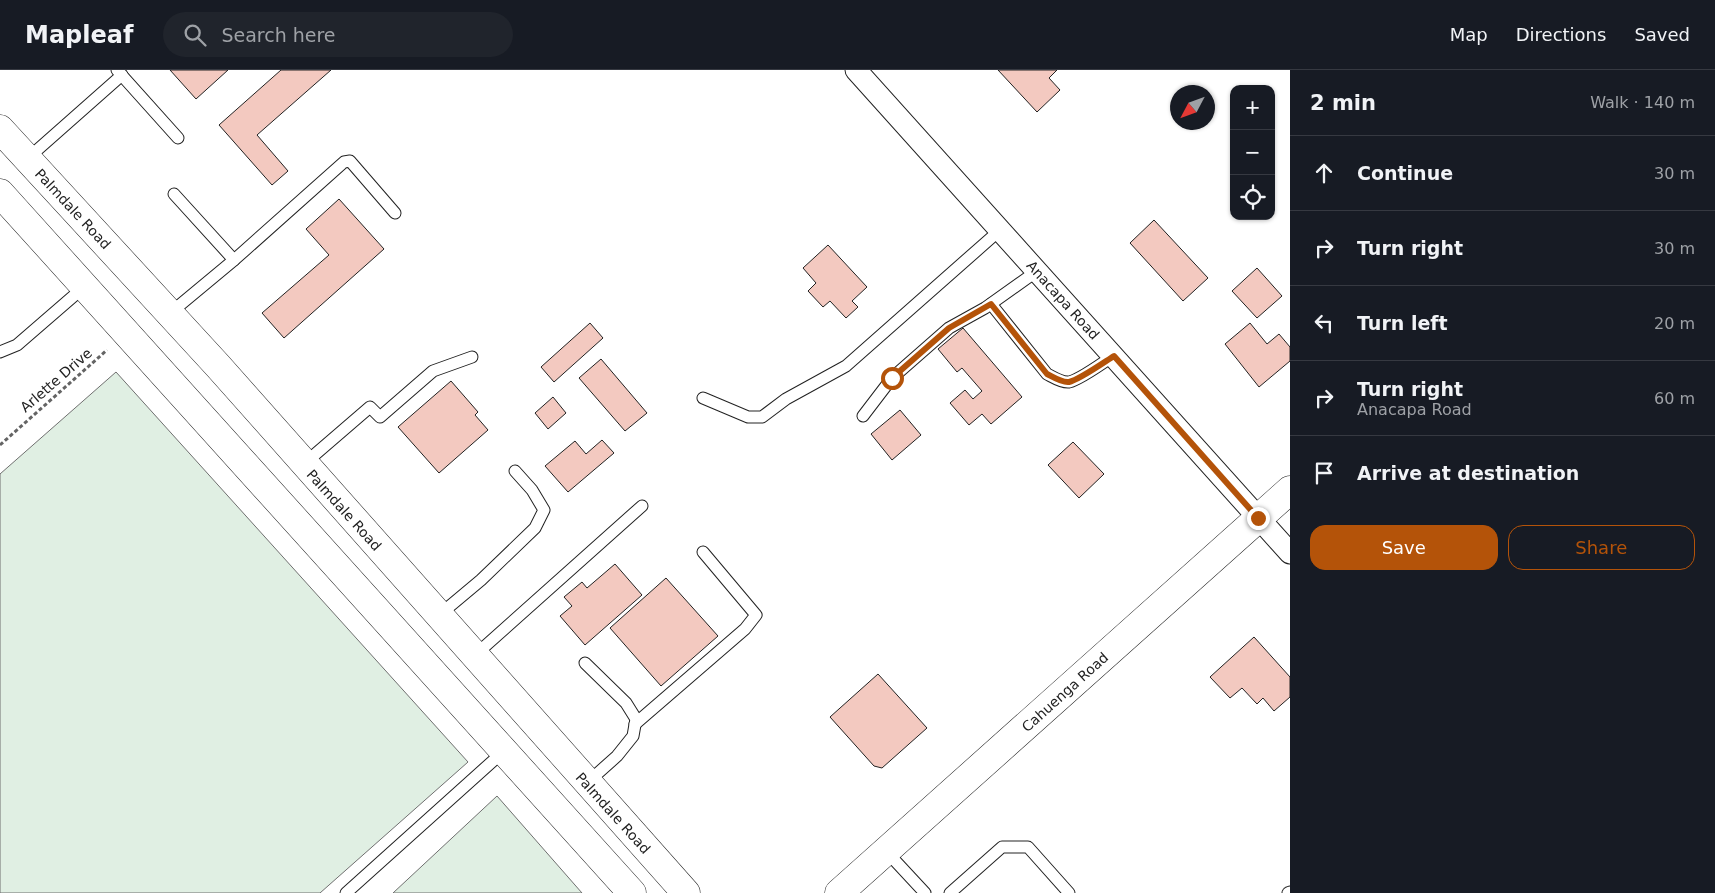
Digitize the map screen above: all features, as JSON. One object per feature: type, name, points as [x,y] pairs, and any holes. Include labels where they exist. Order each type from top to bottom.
[{"type":"main road","name":"Palmdale Road","points":[[0,129],[169,314],[686,893]]},
{"type":"main road","points":[[0,193],[632,893]]},
{"type":"main road","name":"Cahuenga Road","points":[[839,893],[1290,490]]},
{"type":"street","name":"Anacapa Road","points":[[856,70],[1290,554]]},
{"type":"lane","points":[[27,159],[120,72],[178,138]]},
{"type":"lane","points":[[169,314],[348,160],[395,213]]},
{"type":"lane","points":[[174,194],[234,260]]},
{"type":"lane","points":[[703,398],[748,417],[762,417],[786,399],[846,366],[1000,230]]},
{"type":"lane","points":[[863,416],[892,378],[949,328],[991,304],[1037,271]]},
{"type":"lane","points":[[0,352],[17,345],[84,287]]},
{"type":"lane","points":[[991,304],[1047,374],[1058,380],[1068,382],[1075,380],[1114,356]]},
{"type":"lane","points":[[303,464],[370,407],[380,417],[433,371],[472,357]]},
{"type":"lane","points":[[438,616],[481,580],[535,528],[544,510],[532,490],[515,471]]},
{"type":"lane","points":[[474,656],[642,506]]},
{"type":"lane","points":[[635,724],[745,629],[756,615],[703,552]]},
{"type":"lane","points":[[585,663],[626,703],[636,719],[633,736],[618,756],[587,784]]},
{"type":"lane","points":[[346,893],[504,752]]},
{"type":"lane","points":[[950,893],[1002,847],[1028,848],[1070,893]]},
{"type":"lane","points":[[886,851],[925,893]]},
{"type":"path","name":"Arlette Drive","points":[[0,445],[126,333]]},
{"type":"green space","points":[[116,372],[468,762],[320,893],[0,893],[0,474]]},
{"type":"green space","points":[[497,796],[582,893],[393,893]]},
{"type":"building","points":[[170,70],[228,70],[196,99]]},
{"type":"building","points":[[281,70],[331,70],[257,135],[288,171],[272,185],[219,125]]},
{"type":"building","points":[[998,70],[1057,70],[1049,78],[1060,90],[1037,112]]},
{"type":"building","points":[[339,199],[384,249],[284,338],[262,313],[329,255],[306,229]]},
{"type":"building","points":[[1154,220],[1208,278],[1183,301],[1130,243]]},
{"type":"building","points":[[828,245],[867,287],[852,301],[858,307],[846,318],[830,301],[823,307],[808,291],[816,283],[803,268]]},
{"type":"building","points":[[1257,268],[1282,296],[1257,318],[1232,291]]},
{"type":"building","points":[[590,323],[603,338],[554,382],[541,367]]},
{"type":"building","points":[[1250,323],[1267,344],[1279,334],[1290,347],[1290,361],[1259,387],[1225,344]]},
{"type":"building","points":[[963,328],[1022,397],[991,424],[982,414],[969,425],[950,403],[965,390],[973,399],[982,391],[962,368],[957,372],[938,349]]},
{"type":"building","points":[[601,359],[647,413],[625,431],[579,378]]},
{"type":"building","points":[[451,381],[478,412],[475,415],[488,430],[439,473],[398,427]]},
{"type":"building","points":[[553,397],[566,413],[548,429],[535,413]]},
{"type":"building","points":[[900,410],[921,435],[892,460],[871,434]]},
{"type":"building","points":[[602,440],[614,453],[568,492],[545,466],[575,441],[586,454]]},
{"type":"building","points":[[1073,442],[1104,474],[1079,498],[1048,465]]},
{"type":"building","points":[[615,564],[642,595],[585,645],[560,616],[572,606],[564,597],[582,582],[587,588]]},
{"type":"building","points":[[666,578],[718,636],[661,686],[610,628]]},
{"type":"building","points":[[1254,637],[1290,677],[1290,697],[1274,711],[1263,698],[1257,704],[1242,688],[1230,698],[1210,677]]},
{"type":"building","points":[[878,674],[927,728],[882,768],[874,766],[830,717]]},
{"type":"route","points":[[892,378],[949,328],[991,304],[1047,374],[1058,380],[1068,382],[1075,380],[1114,356],[1258,518]]}]
